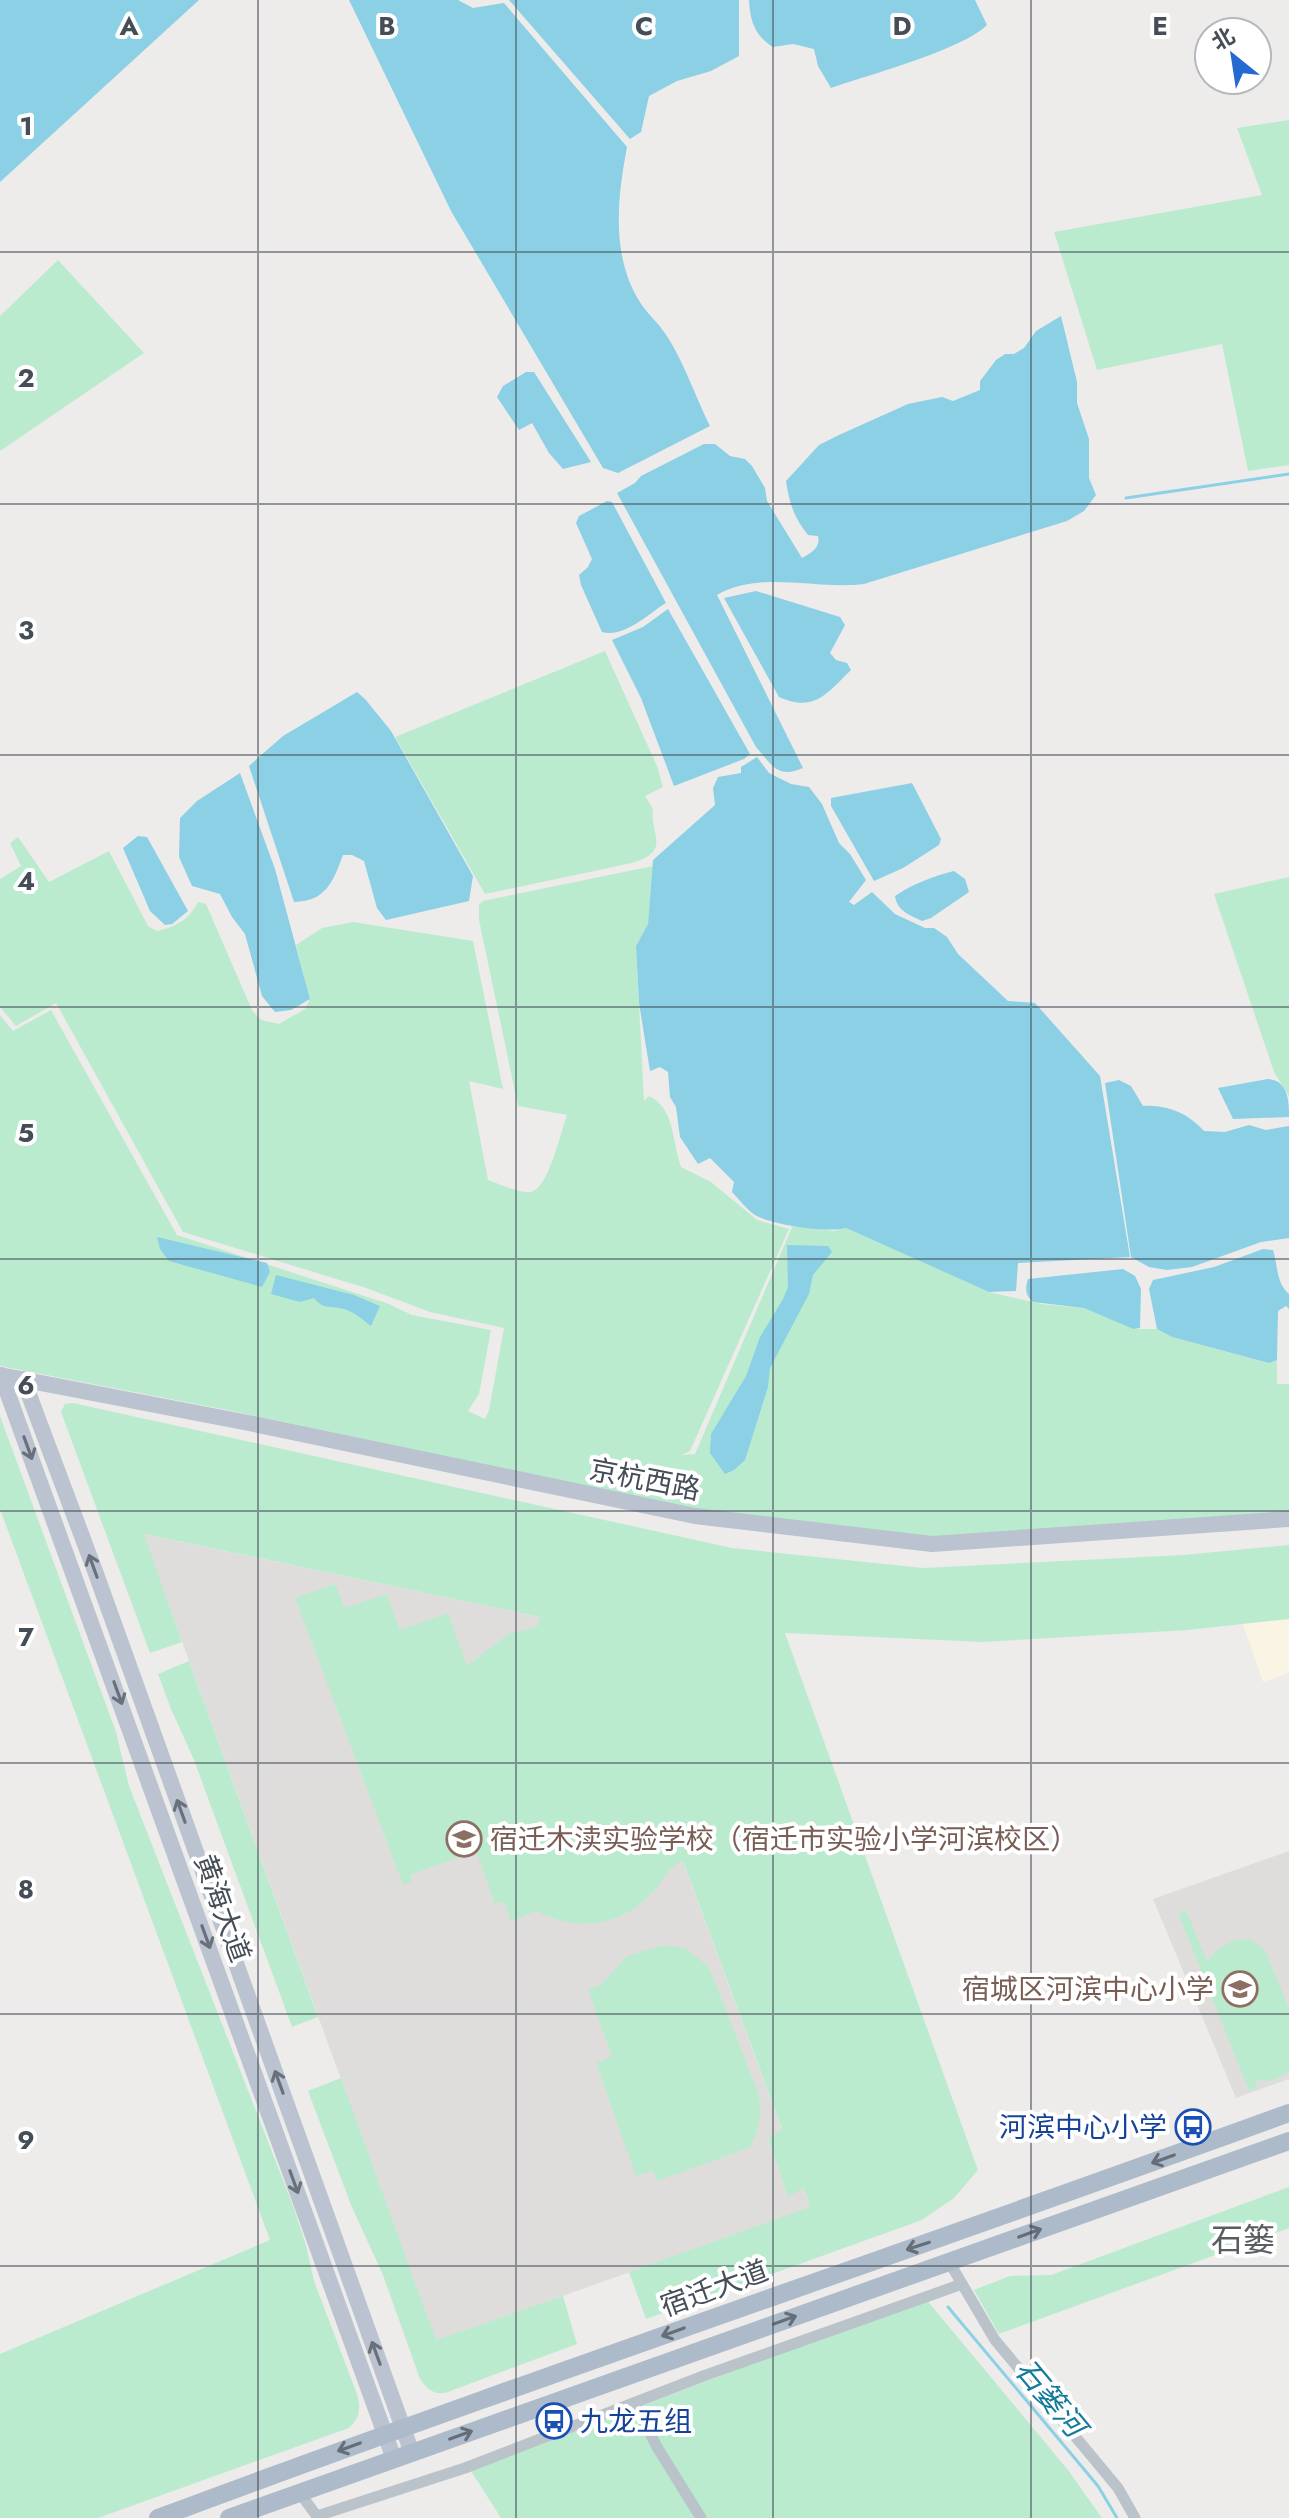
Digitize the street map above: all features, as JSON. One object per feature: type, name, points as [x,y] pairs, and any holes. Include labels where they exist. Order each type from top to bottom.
[{"type":"main road","name":"京杭西路","points":[[0,1375],[254,1424],[695,1516],[932,1544],[1289,1519]]},
{"type":"main road","name":"黄海大道","points":[[0,1375],[394,2431]]},
{"type":"main road","name":"黄海大道","points":[[23,1379],[95,1571],[403,2456]]},
{"type":"main road","name":"宿迁大道","points":[[158,2518],[1289,2113]]},
{"type":"main road","name":"宿迁大道","points":[[229,2518],[1289,2141]]},
{"type":"street","points":[[948,2260],[995,2340],[1118,2488],[1135,2518]]},
{"type":"street","points":[[300,2493],[318,2517],[465,2468],[721,2370],[962,2284]]},
{"type":"street","points":[[635,2404],[657,2447],[701,2518]]},
{"type":"shaded area","name":"宿迁木渎实验学校（宿迁市实验小学河滨校区）","points":[[143,1534],[597,1629],[782,2130],[768,2140],[788,2196],[804,2188],[810,2208],[436,2341]]},
{"type":"shaded area","points":[[1289,1596],[1289,1673],[1263,1682],[1239,1613]]},
{"type":"shaded area","name":"宿城区河滨中心小学","points":[[1289,1851],[1289,2079],[1236,2098],[1153,1899]]},
{"type":"green space","points":[[1289,120],[1289,465],[1248,471],[1222,344],[1097,370],[1054,232],[1262,195],[1237,128]]},
{"type":"green space","points":[[58,260],[144,353],[0,451],[0,316]]},
{"type":"green space","points":[[605,651],[657,766],[663,787],[645,796],[653,809],[656,847],[645,858],[632,863],[485,894],[395,737]]},
{"type":"green space","points":[[18,837],[49,882],[109,851],[148,926],[157,931],[182,921],[198,902],[206,904],[252,1010],[261,1020],[279,1024],[305,1009],[310,999],[296,945],[322,928],[353,922],[473,941],[503,1089],[469,1081],[488,1180],[525,1192],[537,1189],[543,1182],[567,1115],[518,1106],[479,920],[479,905],[483,901],[653,866],[648,924],[636,946],[644,1101],[649,1096],[664,1109],[681,1167],[711,1182],[757,1220],[789,1229],[690,1451],[681,1455],[695,1454],[793,1225],[834,1231],[846,1228],[989,1292],[1041,1304],[1084,1308],[1133,1329],[1157,1329],[1172,1337],[1269,1363],[1277,1360],[1277,1384],[1289,1384],[1289,1513],[927,1537],[676,1506],[232,1411],[0,1366],[0,1015],[13,1031],[51,1010],[177,1235],[389,1304],[412,1315],[491,1330],[479,1394],[468,1411],[485,1419],[504,1328],[430,1312],[366,1288],[183,1232],[56,1003],[16,1026],[0,1007],[0,879],[21,866],[10,843]]},
{"type":"green space","points":[[1289,877],[1289,1096],[1274,1072],[1214,894]]},
{"type":"green space","points":[[73,1403],[732,1548],[923,1568],[1183,1555],[1289,1545],[1289,1619],[1188,1630],[982,1642],[785,1633],[978,2170],[954,2198],[922,2220],[646,2319],[629,2272],[810,2207],[804,2188],[788,2197],[768,2139],[782,2129],[683,1861],[670,1870],[640,1904],[613,1919],[598,1922],[567,1922],[536,1911],[511,1921],[504,1901],[495,1904],[476,1851],[410,1875],[412,1881],[403,1885],[295,1598],[335,1584],[345,1608],[386,1594],[400,1630],[448,1613],[467,1666],[508,1634],[537,1627],[540,1617],[144,1534],[182,1642],[150,1653],[61,1412],[65,1404]]},
{"type":"green space","points":[[0,1416],[116,1732],[129,1786],[292,2203],[314,2281],[359,2404],[357,2417],[349,2428],[98,2518],[0,2518],[0,2354],[270,2240],[0,1509]]},
{"type":"green space","points":[[189,1661],[318,2017],[292,2027],[194,1760],[158,1674]]},
{"type":"green space","points":[[1186,1910],[1207,1961],[1228,1943],[1244,1939],[1260,1946],[1267,1955],[1289,2008],[1289,2072],[1270,2081],[1255,2080],[1257,2087],[1249,2091],[1178,1913]]},
{"type":"green space","points":[[660,1946],[688,1950],[709,1967],[759,2095],[760,2109],[758,2129],[749,2148],[657,2181],[653,2170],[636,2176],[596,2063],[612,2056],[588,1990],[602,1984],[627,1956]]},
{"type":"green space","points":[[341,2078],[436,2340],[563,2296],[577,2344],[445,2393],[433,2392],[425,2386],[308,2091]]},
{"type":"green space","points":[[1289,2187],[1289,2228],[999,2334],[974,2290],[1010,2276],[1051,2275]]},
{"type":"green space","points":[[925,2298],[1068,2470],[1102,2518],[501,2518],[471,2471]]},
{"type":"water","points":[[0,0],[199,0],[0,182]]},
{"type":"water","points":[[349,0],[458,0],[473,8],[504,3],[627,147],[619,209],[621,250],[626,270],[644,308],[677,353],[710,426],[618,473],[603,468],[451,211]]},
{"type":"water","points":[[509,0],[739,0],[739,56],[649,96],[641,132],[630,139]]},
{"type":"water","points":[[749,0],[975,0],[987,25],[957,44],[831,88],[818,66],[814,49],[793,44],[773,47],[762,38],[752,21]]},
{"type":"water","points":[[1061,316],[1077,382],[1077,403],[1089,439],[1089,478],[1096,495],[1084,511],[1067,521],[864,584],[770,582],[734,588],[717,595],[803,768],[787,772],[776,768],[756,747],[617,493],[641,476],[704,444],[715,444],[730,456],[745,459],[752,466],[765,488],[767,501],[802,558],[816,547],[819,540],[818,536],[808,535],[799,522],[786,481],[819,445],[908,404],[942,397],[953,401],[980,390],[980,381],[996,360],[1024,348],[1036,331]]},
{"type":"water","points":[[526,372],[534,372],[591,462],[563,469],[549,453],[532,423],[519,430],[497,397],[503,386]]},
{"type":"water","points":[[607,501],[612,502],[666,603],[636,624],[611,633],[602,632],[581,585],[579,575],[592,559],[576,523],[579,516]]},
{"type":"water","points":[[756,591],[840,617],[845,625],[830,653],[836,660],[847,663],[851,670],[820,698],[802,703],[779,697],[724,598]]},
{"type":"water","points":[[668,609],[750,754],[674,786],[641,698],[612,640],[643,627]]},
{"type":"water","points":[[357,692],[391,731],[473,876],[469,901],[386,920],[377,908],[364,861],[352,855],[343,855],[332,881],[321,894],[294,902],[249,766],[283,736]]},
{"type":"water","points":[[757,757],[769,773],[791,784],[809,787],[822,804],[839,843],[850,854],[866,880],[849,902],[854,905],[872,892],[895,914],[925,928],[934,928],[947,937],[958,954],[1008,1001],[1035,1003],[1100,1076],[1130,1257],[1018,1263],[1016,1291],[989,1292],[846,1228],[814,1229],[763,1219],[752,1213],[732,1192],[734,1182],[710,1158],[698,1164],[680,1137],[676,1107],[670,1097],[668,1072],[660,1067],[650,1071],[639,1003],[636,946],[648,924],[653,860],[715,805],[713,788],[718,777],[741,773],[741,767]]},
{"type":"water","points":[[240,773],[275,869],[310,999],[291,1010],[275,1012],[262,996],[245,934],[220,894],[192,886],[179,857],[180,818],[197,801]]},
{"type":"water","points":[[912,783],[941,839],[939,845],[903,868],[874,881],[831,806],[831,798]]},
{"type":"water","points":[[138,836],[147,837],[188,911],[172,924],[165,925],[150,911],[123,848]]},
{"type":"water","points":[[954,871],[965,879],[969,892],[931,918],[922,921],[898,905],[895,896],[923,881]]},
{"type":"water","points":[[1119,1080],[1131,1086],[1143,1106],[1176,1111],[1204,1131],[1225,1132],[1249,1125],[1266,1130],[1289,1126],[1289,1238],[1261,1242],[1192,1267],[1167,1270],[1149,1267],[1131,1257],[1105,1083]]},
{"type":"water","points":[[1275,1080],[1283,1087],[1288,1098],[1289,1117],[1233,1119],[1218,1088]]},
{"type":"water","points":[[157,1237],[267,1263],[270,1272],[262,1287],[169,1261],[160,1249]]},
{"type":"water","points":[[787,1245],[828,1246],[832,1252],[813,1275],[809,1294],[770,1368],[768,1387],[745,1460],[725,1474],[710,1453],[711,1434],[746,1376],[760,1337],[788,1287]]},
{"type":"water","points":[[1263,1249],[1273,1250],[1280,1279],[1289,1294],[1289,1309],[1286,1306],[1278,1311],[1277,1360],[1269,1363],[1172,1337],[1157,1329],[1149,1289],[1153,1280],[1214,1267]]},
{"type":"water","points":[[1123,1269],[1135,1276],[1141,1289],[1140,1328],[1133,1329],[1084,1308],[1033,1302],[1026,1291],[1028,1279]]},
{"type":"water","points":[[276,1275],[354,1295],[380,1306],[371,1326],[352,1312],[322,1305],[314,1298],[300,1302],[271,1294]]},
{"type":"waterway","points":[[1126,498],[1289,474]]},
{"type":"waterway","name":"石篓河","points":[[948,2307],[1098,2486],[1117,2518]]},
{"type":"place","name":"宿迁木渎实验学校（宿迁市实验小学河滨校区）","points":[[464,1839]]},
{"type":"place","name":"宿城区河滨中心小学","points":[[1240,1989]]},
{"type":"place","name":"河滨中心小学","points":[[1193,2127]]},
{"type":"place","name":"九龙五组","points":[[554,2421]]},
{"type":"district","name":"石篓","points":[[1243,2240]]}]
